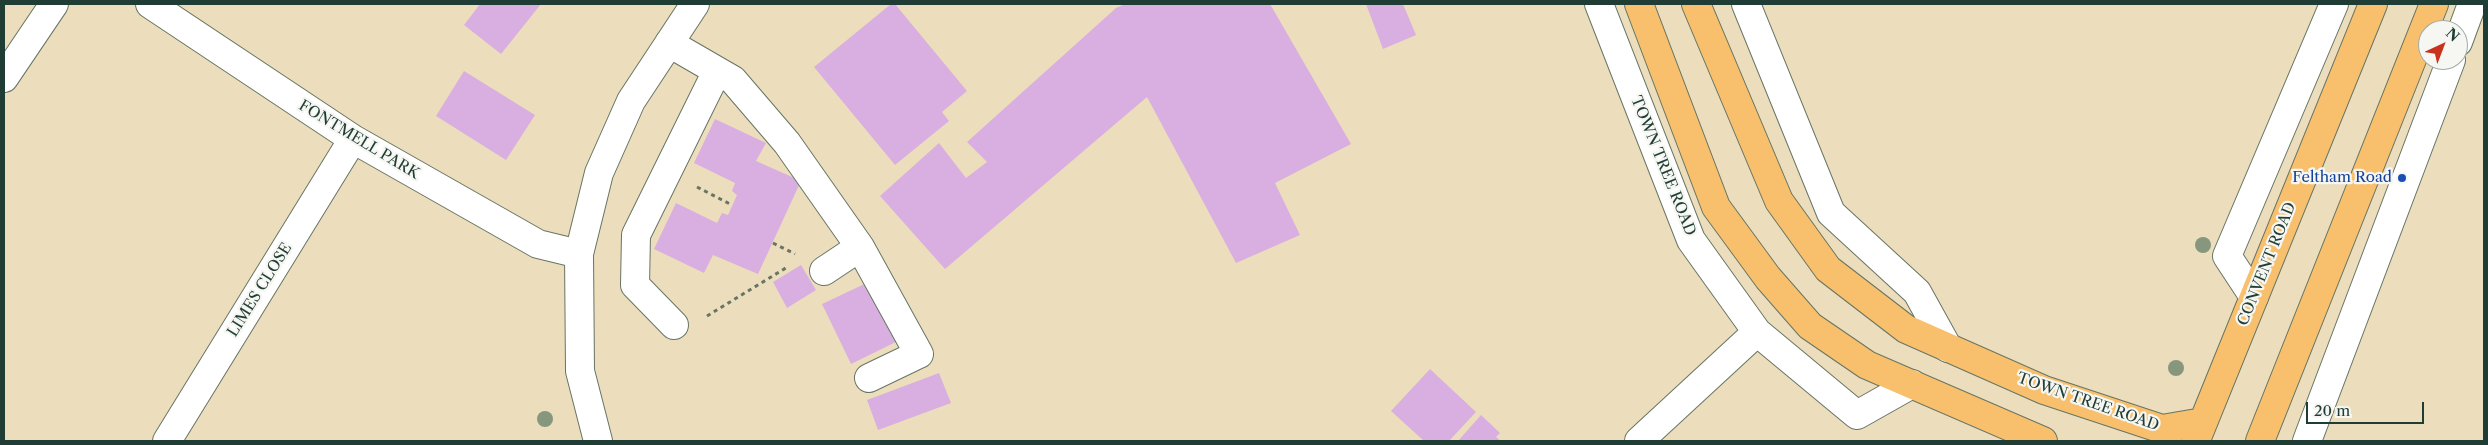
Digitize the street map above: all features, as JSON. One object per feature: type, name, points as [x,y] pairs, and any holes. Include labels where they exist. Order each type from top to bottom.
[{"type":"main road","points":[[1639,4],[1716,208],[1768,278],[1810,326],[1867,365],[2043,441]]},
{"type":"main road","name":"TOWN TREE ROAD","points":[[1696,4],[1779,201],[1828,270],[1906,329],[2044,390],[2162,429],[2199,432]]},
{"type":"main road","name":"CONVENT ROAD","points":[[2199,432],[2373,4]]},
{"type":"main road","points":[[2260,441],[2434,4]]},
{"type":"street","points":[[4,78],[54,4]]},
{"type":"street","name":"FONTMELL PARK","points":[[150,4],[353,139],[538,244],[579,254]]},
{"type":"street","points":[[598,441],[580,371],[579,254],[599,173],[631,101],[694,4]]},
{"type":"street","name":"TOWN TREE ROAD","points":[[1598,4],[1691,240],[1757,332],[1857,415],[1912,384]]},
{"type":"street","points":[[1746,4],[1831,213],[1918,292],[1948,348]]},
{"type":"street","points":[[2254,297],[2227,256],[2334,4]]},
{"type":"street","points":[[2466,20],[2472,4]]},
{"type":"street","points":[[669,43],[733,80],[787,143],[860,247],[919,354],[869,378]]},
{"type":"street","points":[[2308,441],[2447,70]]},
{"type":"street","points":[[674,325],[635,285],[636,236],[717,71]]},
{"type":"street","name":"LIMES CLOSE","points":[[167,441],[353,139]]},
{"type":"street","points":[[813,264],[860,247]]},
{"type":"street","points":[[1639,441],[1757,332]]},
{"type":"path","points":[[772,243],[813,264]]},
{"type":"path","points":[[674,325],[712,315],[813,264]]},
{"type":"building","points":[[480,4],[541,4],[501,54],[464,25]]},
{"type":"building","points":[[891,4],[895,4],[967,91],[942,112],[949,121],[895,165],[814,67]]},
{"type":"building","points":[[1125,4],[1270,4],[1351,144],[1275,183],[1300,235],[1236,263],[1147,97],[945,269],[880,196],[939,143],[966,178],[987,162],[967,142],[1116,8]]},
{"type":"building","points":[[1366,4],[1403,4],[1416,35],[1383,49]]},
{"type":"building","points":[[464,71],[535,115],[506,160],[436,116]]},
{"type":"building","points":[[715,119],[766,143],[756,161],[801,181],[758,274],[713,255],[704,273],[654,249],[676,203],[717,223],[722,213],[728,215],[737,195],[732,191],[735,183],[694,163]]},
{"type":"building","points":[[801,265],[816,290],[787,308],[773,282]]},
{"type":"building","points":[[875,279],[904,338],[851,364],[822,304]]},
{"type":"building","points":[[1430,369],[1476,412],[1449,441],[1424,441],[1391,411]]},
{"type":"building","points":[[939,373],[951,403],[878,430],[867,400]]},
{"type":"building","points":[[1481,415],[1500,433],[1496,437],[1501,441],[1458,441]]},
{"type":"place","name":"Feltham Road","points":[[2402,178]]}]
